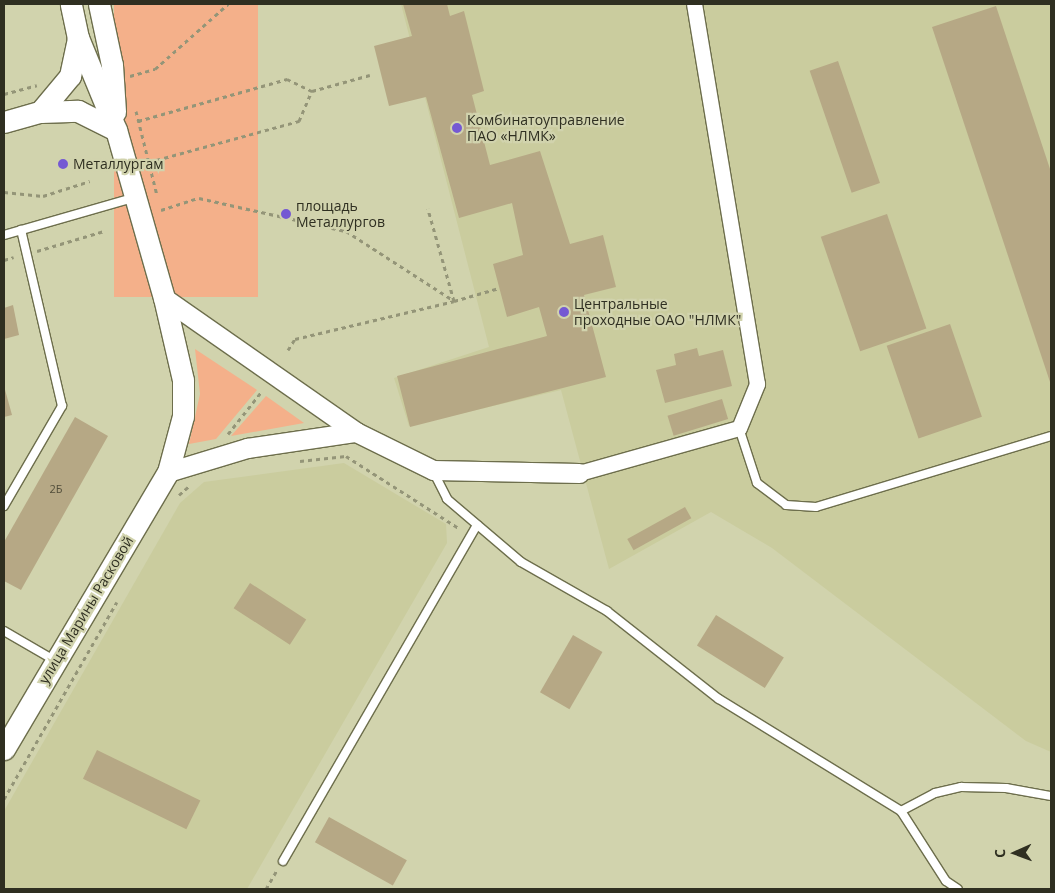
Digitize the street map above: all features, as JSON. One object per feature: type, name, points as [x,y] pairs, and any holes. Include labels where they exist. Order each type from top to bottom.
[{"type":"main road","points":[[71,4],[78,38],[116,130],[133,198],[164,298],[183,380],[183,416],[168,472]]},
{"type":"main road","points":[[99,4],[112,65],[116,130]]},
{"type":"main road","points":[[40,112],[70,76],[78,38]]},
{"type":"main road","points":[[4,122],[40,112],[78,111],[116,130]]},
{"type":"main road","name":"улица Марины Расковой","points":[[4,749],[168,472]]},
{"type":"street","points":[[164,298],[356,432],[432,470],[580,473],[739,428],[757,384],[694,4]]},
{"type":"street","points":[[168,472],[247,448],[356,432]]},
{"type":"lane","points":[[4,235],[133,198]]},
{"type":"lane","points":[[4,506],[62,406],[21,230]]},
{"type":"lane","points":[[739,428],[757,482],[786,505],[816,507],[1051,436]]},
{"type":"lane","points":[[432,470],[447,499],[521,562],[607,611],[719,699],[901,812],[946,881],[958,889]]},
{"type":"lane","points":[[283,861],[477,525]]},
{"type":"lane","points":[[4,631],[56,661]]},
{"type":"lane","points":[[901,812],[935,793],[961,787],[1006,788],[1051,796]]},
{"type":"path","points":[[127,76],[155,69],[228,4]]},
{"type":"path","points":[[370,75],[312,92],[287,79],[138,121],[162,212],[199,198],[346,231],[454,301]]},
{"type":"path","points":[[4,94],[42,83]]},
{"type":"path","points":[[149,162],[299,121],[312,92]]},
{"type":"path","points":[[4,192],[43,196],[90,181]]},
{"type":"path","points":[[428,209],[454,301]]},
{"type":"path","points":[[27,254],[104,232]]},
{"type":"path","points":[[288,350],[295,339],[454,301],[499,288]]},
{"type":"path","points":[[224,438],[262,391]]},
{"type":"path","points":[[296,461],[346,456],[470,537]]},
{"type":"path","points":[[177,496],[197,480]]},
{"type":"path","points":[[4,799],[118,600]]},
{"type":"path","points":[[266,889],[283,861]]},
{"type":"shaded area","points":[[114,4],[258,4],[258,297],[114,297]]},
{"type":"shaded area","points":[[401,4],[1051,4],[1051,752],[1026,741],[772,548],[711,512],[609,569],[561,390],[409,426],[394,378],[489,347]]},
{"type":"shaded area","points":[[195,349],[257,390],[216,439],[189,444],[200,394]]},
{"type":"shaded area","points":[[266,396],[304,423],[231,436]]},
{"type":"shaded area","points":[[344,463],[446,524],[447,543],[247,889],[4,889],[4,811],[180,503],[204,482]]},
{"type":"building","points":[[403,4],[447,4],[450,16],[464,11],[484,91],[472,95],[490,165],[540,151],[570,244],[603,235],[616,287],[584,295],[606,377],[410,427],[397,376],[547,336],[539,307],[507,317],[493,264],[523,255],[512,203],[459,218],[426,97],[389,106],[374,46],[412,36]]},
{"type":"building","points":[[996,6],[1051,172],[1051,385],[932,27]]},
{"type":"building","points":[[838,61],[880,183],[852,193],[810,71]]},
{"type":"building","points":[[887,214],[926,328],[860,351],[821,237]]},
{"type":"building","points":[[13,305],[19,335],[4,339],[4,308]]},
{"type":"building","points":[[950,324],[982,417],[919,438],[887,346]]},
{"type":"building","points":[[697,348],[699,356],[723,350],[732,386],[665,403],[656,370],[676,365],[674,354]]},
{"type":"building","points":[[4,386],[12,415],[4,417]]},
{"type":"building","points":[[722,399],[728,419],[674,436],[667,416]]},
{"type":"building","points":[[75,417],[108,436],[21,590],[4,581],[4,542]]},
{"type":"building","points":[[685,507],[691,518],[634,550],[627,539]]},
{"type":"building","points":[[250,583],[306,619],[290,645],[234,608]]},
{"type":"building","points":[[716,615],[784,657],[765,688],[697,646]]},
{"type":"building","points":[[573,635],[602,652],[569,709],[540,692]]},
{"type":"building","points":[[97,750],[200,800],[186,829],[83,779]]},
{"type":"building","points":[[329,817],[407,860],[393,886],[315,842]]},
{"type":"place","name":"Комбинатоуправление ПАО «НЛМК»","points":[[457,128]]},
{"type":"place","name":"Металлургам","points":[[63,164]]},
{"type":"place","name":"площадь Металлургов","points":[[286,214]]},
{"type":"place","name":"Центральные проходные ОАО \"НЛМК\"","points":[[564,312]]}]
